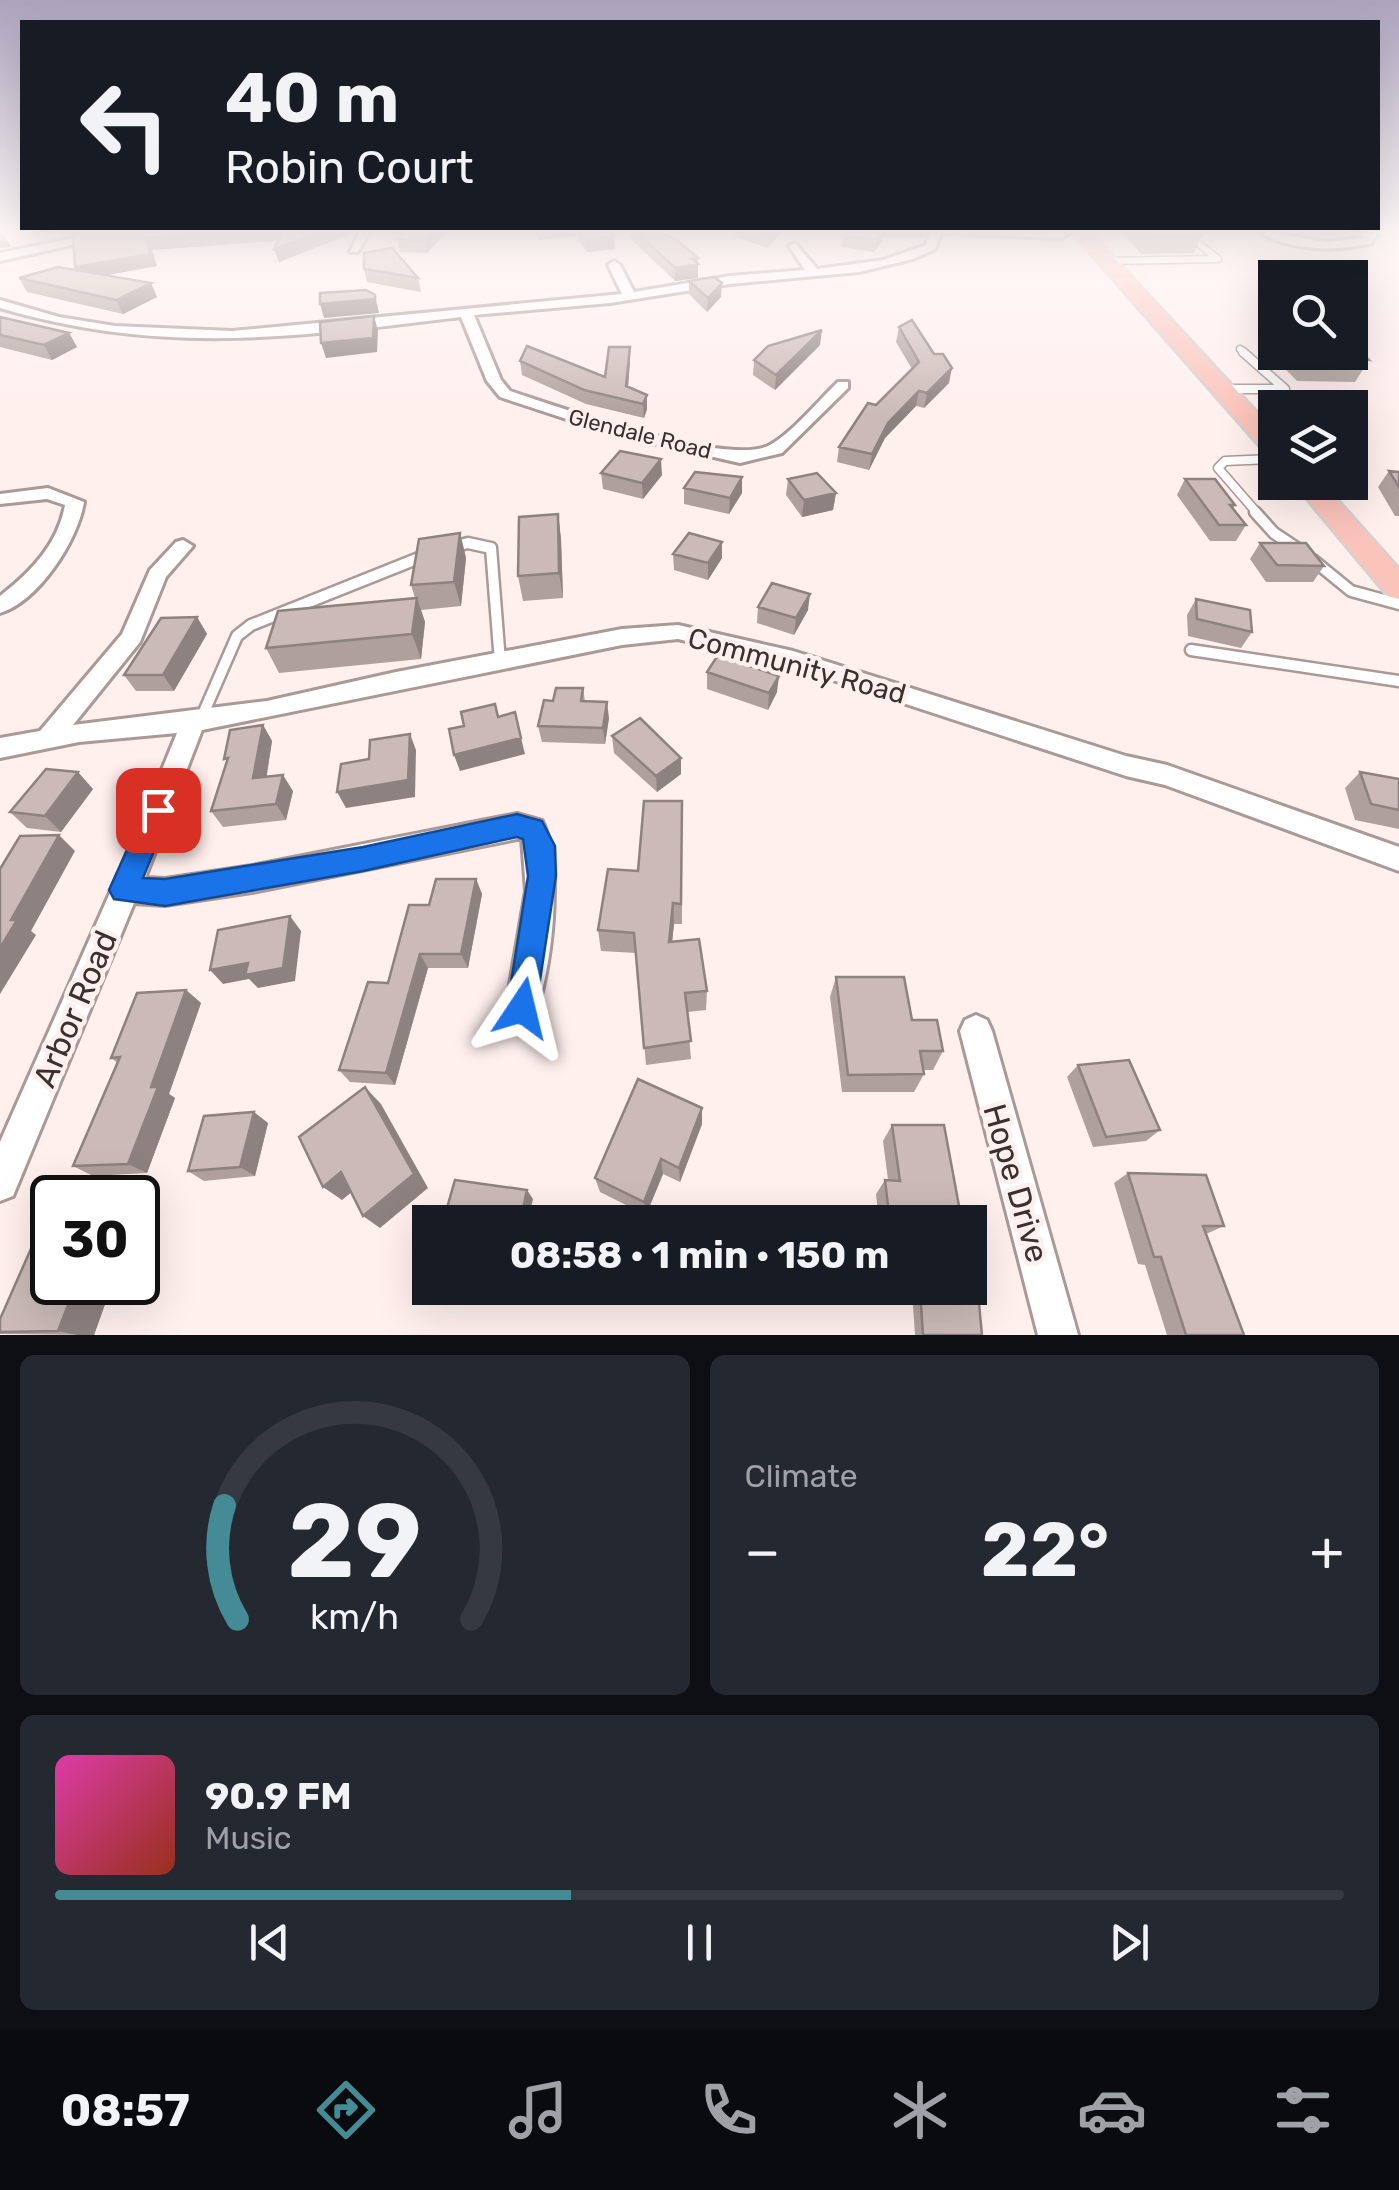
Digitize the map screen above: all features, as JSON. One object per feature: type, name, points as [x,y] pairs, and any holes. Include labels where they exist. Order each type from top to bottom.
[{"type":"main road","points":[[1135,292],[1258,429]]},
{"type":"main road","points":[[1322,500],[1395,580]]},
{"type":"street","points":[[628,292],[630,296]]},
{"type":"street","points":[[0,304],[75,327],[185,336],[288,334],[657,292]]},
{"type":"street","name":"Glendale Road","points":[[466,312],[494,381],[505,394],[615,430],[740,458],[776,449],[843,385]]},
{"type":"street","points":[[0,500],[48,493],[75,502],[66,537],[21,590],[0,606]]},
{"type":"street","points":[[47,740],[132,637],[157,574],[183,546]]},
{"type":"street","name":"Community Road","points":[[0,748],[109,729],[196,722],[622,636],[660,632],[697,635],[793,658],[1168,776],[1399,859]]},
{"type":"street","name":"Arbor Road","points":[[0,1182],[196,722]]},
{"type":"street","points":[[124,890],[165,892],[363,859],[517,825],[532,830],[541,846],[542,876],[522,1008]]},
{"type":"street","name":"Hope Drive","points":[[976,1031],[1058,1335]]},
{"type":"lane","points":[[1222,389],[1284,390],[1240,348]]},
{"type":"lane","points":[[1258,460],[1225,461],[1218,468],[1274,533],[1310,556],[1330,580],[1350,593],[1399,604]]},
{"type":"lane","points":[[196,722],[238,636],[251,625],[408,560],[468,542],[491,548],[494,555],[500,662]]},
{"type":"lane","points":[[1191,650],[1399,680]]},
{"type":"building","points":[[82,292],[132,292],[116,300]]},
{"type":"building","points":[[370,292],[375,299],[320,304],[320,293]]},
{"type":"building","points":[[374,316],[373,338],[321,343],[320,322]]},
{"type":"building","points":[[0,317],[69,333],[44,345],[0,335]]},
{"type":"building","points":[[912,320],[934,354],[943,354],[952,368],[927,393],[919,391],[888,423],[872,454],[839,447],[868,403],[876,405],[919,362],[899,327]]},
{"type":"building","points":[[822,330],[776,375],[754,360],[768,346]]},
{"type":"building","points":[[527,346],[605,377],[609,347],[630,347],[626,386],[647,395],[643,404],[584,390],[520,361]]},
{"type":"building","points":[[620,451],[661,459],[642,483],[601,473]]},
{"type":"building","points":[[1389,471],[1399,472],[1399,487]]},
{"type":"building","points":[[695,472],[742,477],[730,498],[684,488]]},
{"type":"building","points":[[817,473],[836,493],[804,500],[788,479]]},
{"type":"building","points":[[1185,479],[1215,479],[1246,525],[1219,525]]},
{"type":"building","points":[[558,514],[559,573],[518,576],[519,517]]},
{"type":"building","points":[[460,533],[454,582],[411,585],[419,539]]},
{"type":"building","points":[[689,533],[722,542],[708,563],[673,554]]},
{"type":"building","points":[[1260,543],[1306,543],[1324,566],[1277,565]]},
{"type":"building","points":[[772,583],[810,594],[796,618],[758,607]]},
{"type":"building","points":[[417,598],[412,634],[266,648],[278,611]]},
{"type":"building","points":[[1196,599],[1250,610],[1252,632],[1197,619]]},
{"type":"building","points":[[197,617],[163,675],[124,675],[161,618]]},
{"type":"building","points":[[718,655],[779,676],[769,693],[707,672]]},
{"type":"building","points":[[556,688],[583,688],[581,701],[607,702],[603,728],[538,726],[544,700],[553,701]]},
{"type":"building","points":[[495,704],[498,717],[515,712],[521,738],[454,755],[449,729],[464,726],[461,712]]},
{"type":"building","points":[[640,718],[681,758],[656,776],[612,736]]},
{"type":"building","points":[[263,725],[253,778],[283,775],[276,804],[211,811],[228,758],[224,759],[230,730]]},
{"type":"building","points":[[410,734],[408,780],[337,792],[341,764],[369,759],[370,740]]},
{"type":"building","points":[[46,769],[78,772],[45,816],[10,812]]},
{"type":"building","points":[[1360,772],[1399,779],[1399,810],[1371,804]]},
{"type":"building","points":[[644,801],[682,801],[681,904],[673,903],[669,942],[699,939],[707,991],[685,993],[691,1041],[644,1048],[634,933],[598,930],[608,869],[638,871]]},
{"type":"building","points":[[59,835],[11,920],[17,920],[0,948],[0,869],[20,836]]},
{"type":"building","points":[[436,879],[476,879],[461,954],[420,954],[386,1073],[339,1070],[368,982],[388,983],[409,905],[429,905]]},
{"type":"building","points":[[290,916],[283,968],[245,975],[248,963],[210,970],[218,930]]},
{"type":"building","points":[[836,977],[904,977],[912,1020],[937,1020],[943,1051],[920,1051],[924,1074],[848,1075]]},
{"type":"building","points":[[186,990],[151,1087],[158,1087],[128,1164],[73,1166],[120,1057],[111,1058],[137,993]]},
{"type":"building","points":[[1129,1060],[1160,1130],[1106,1137],[1078,1065]]},
{"type":"building","points":[[638,1079],[702,1108],[679,1168],[661,1159],[644,1202],[595,1178]]},
{"type":"building","points":[[365,1087],[414,1174],[363,1216],[341,1172],[323,1187],[299,1137]]},
{"type":"building","points":[[254,1112],[240,1167],[188,1171],[204,1116]]},
{"type":"building","points":[[892,1125],[944,1125],[959,1205],[888,1205],[885,1180],[900,1181]]},
{"type":"building","points":[[1128,1173],[1206,1175],[1224,1226],[1203,1226],[1244,1335],[1186,1335],[1161,1257],[1154,1257]]},
{"type":"building","points":[[455,1180],[527,1190],[524,1205],[448,1205]]},
{"type":"building","points":[[30,1251],[30,1305],[68,1305],[58,1331],[0,1332],[0,1319]]},
{"type":"building","points":[[921,1305],[979,1305],[982,1335],[923,1335]]},
{"type":"route","points":[[158,810],[124,890],[165,892],[363,859],[517,825],[532,830],[541,846],[542,876],[522,1008]]}]
